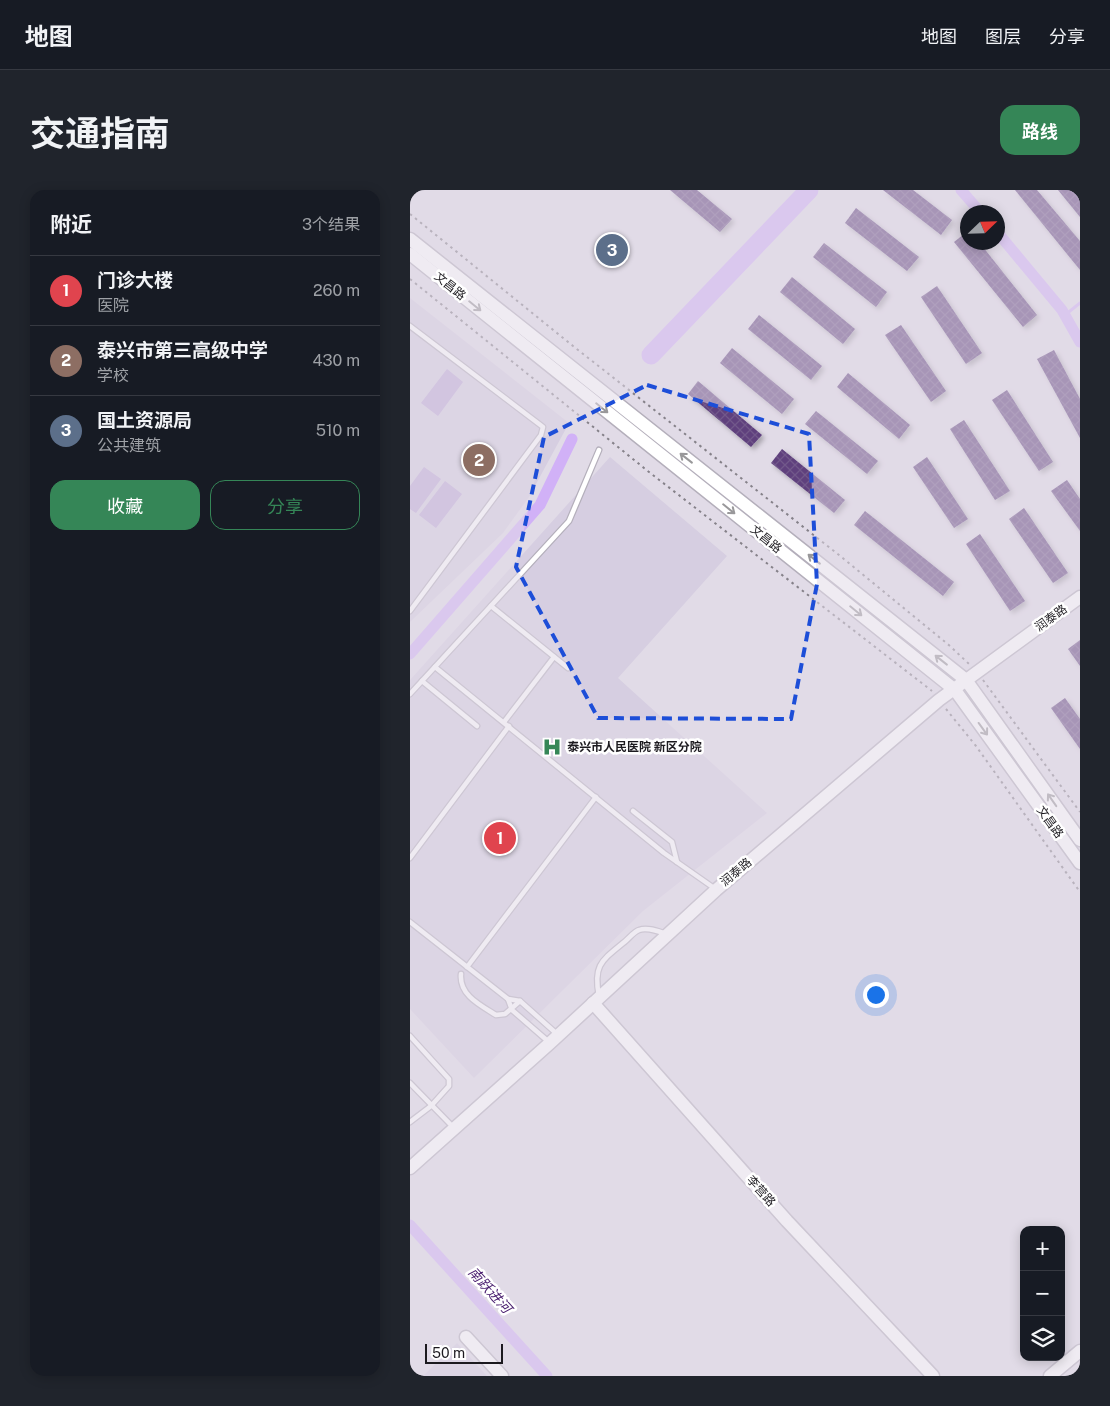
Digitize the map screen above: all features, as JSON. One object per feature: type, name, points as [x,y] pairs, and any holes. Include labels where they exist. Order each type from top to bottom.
[{"type":"main road","name":"文昌路","points":[[410,239],[966,680],[1080,840]]},
{"type":"main road","name":"文昌路","points":[[410,254],[955,690],[1080,863]]},
{"type":"main road","name":"润泰路","points":[[410,1168],[716,890],[939,700],[1080,597]]},
{"type":"main road","name":"李营路","points":[[596,1000],[787,1221],[933,1376]]},
{"type":"main road","points":[[466,1337],[502,1376]]},
{"type":"main road","points":[[1050,1376],[1080,1351]]},
{"type":"lane","points":[[410,326],[543,427],[541,435],[410,611]]},
{"type":"lane","points":[[410,694],[569,521],[598,450]]},
{"type":"lane","points":[[491,606],[568,668]]},
{"type":"lane","points":[[504,722],[554,657]]},
{"type":"lane","points":[[435,667],[677,862],[716,890]]},
{"type":"lane","points":[[422,681],[477,726]]},
{"type":"lane","points":[[410,858],[509,726]]},
{"type":"lane","points":[[467,967],[596,796]]},
{"type":"lane","points":[[633,811],[672,842],[677,862]]},
{"type":"lane","points":[[410,922],[508,999],[520,1002],[554,1039]]},
{"type":"lane","points":[[596,1000],[596,981],[599,966],[607,956],[638,930],[653,929],[667,934]]},
{"type":"lane","points":[[461,974],[460,983],[468,995],[496,1015],[505,1014],[520,1002]]},
{"type":"lane","points":[[508,999],[512,1010],[554,1039]]},
{"type":"lane","points":[[410,1036],[449,1079],[449,1086],[431,1106],[410,1122]]},
{"type":"lane","points":[[410,1083],[454,1128]]},
{"type":"path","points":[[410,214],[573,346],[839,555],[950,646],[978,672],[1080,812]]},
{"type":"path","points":[[410,279],[649,472],[931,690],[976,746],[1080,892]]},
{"type":"highlighted area","points":[[647,385],[809,434],[817,584],[791,719],[598,718],[516,567],[544,437]]},
{"type":"shaded area","points":[[410,298],[569,423],[529,497],[503,533],[410,622]]},
{"type":"shaded area","points":[[447,369],[463,382],[438,416],[421,403]]},
{"type":"shaded area","name":"泰兴市人民医院 新区分院","points":[[610,457],[727,556],[618,678],[767,813],[643,911],[474,1078],[410,1009],[410,680]]},
{"type":"shaded area","points":[[424,467],[441,479],[416,513],[410,509],[410,486]]},
{"type":"shaded area","points":[[445,481],[462,494],[436,528],[419,515]]},
{"type":"shaded area","points":[[457,1343],[487,1376],[423,1376]]},
{"type":"building","points":[[670,190],[697,190],[732,219],[720,232]]},
{"type":"building","points":[[883,190],[913,190],[952,220],[941,235]]},
{"type":"building","points":[[1015,190],[1037,190],[1080,241],[1080,270]]},
{"type":"building","points":[[1058,190],[1080,190],[1080,217]]},
{"type":"building","points":[[856,208],[919,257],[907,271],[845,223]]},
{"type":"building","points":[[960,237],[960,249],[954,242]]},
{"type":"building","points":[[824,243],[887,292],[876,307],[813,257]]},
{"type":"building","points":[[960,250],[985,250],[1037,315],[1023,327]]},
{"type":"building","points":[[792,277],[855,329],[843,344],[780,292]]},
{"type":"building","points":[[937,286],[982,353],[966,364],[921,297]]},
{"type":"building","points":[[759,315],[822,366],[811,380],[748,329]]},
{"type":"building","points":[[901,325],[946,391],[931,402],[885,335]]},
{"type":"building","points":[[732,348],[794,399],[782,414],[720,363]]},
{"type":"building","points":[[1054,350],[1080,399],[1080,438],[1037,359]]},
{"type":"building","points":[[848,373],[910,425],[899,439],[837,387]]},
{"type":"building","points":[[698,381],[762,435],[751,447],[688,394]]},
{"type":"building","points":[[1007,390],[1053,462],[1039,471],[992,400]]},
{"type":"building","points":[[816,411],[878,461],[867,474],[805,424]]},
{"type":"building","points":[[964,420],[1010,491],[995,500],[950,429]]},
{"type":"building","points":[[782,449],[845,500],[834,513],[771,463]]},
{"type":"building","points":[[927,457],[968,519],[954,528],[913,467]]},
{"type":"building","points":[[1067,480],[1080,499],[1080,531],[1051,491]]},
{"type":"building","points":[[1024,508],[1068,573],[1053,583],[1009,519]]},
{"type":"building","points":[[865,511],[954,582],[943,596],[854,525]]},
{"type":"building","points":[[980,534],[1025,601],[1010,611],[966,544]]},
{"type":"building","points":[[1080,640],[1080,666],[1068,649]]},
{"type":"building","points":[[1065,698],[1080,719],[1080,749],[1051,708]]},
{"type":"waterway","points":[[651,355],[809,190]]},
{"type":"waterway","points":[[961,190],[974,205]]},
{"type":"waterway","points":[[1005,241],[1062,310],[1080,342]]},
{"type":"waterway","points":[[1065,315],[1080,303]]},
{"type":"waterway","points":[[410,654],[540,505],[572,439]]},
{"type":"waterway","name":"南跃进河","points":[[410,1225],[547,1376]]},
{"type":"place","name":"国土资源局","points":[[612,250]]},
{"type":"place","name":"泰兴市第三高级中学","points":[[479,460]]},
{"type":"place","name":"泰兴市人民医院 新区分院","points":[[552,747]]},
{"type":"place","name":"门诊大楼","points":[[500,838]]}]
